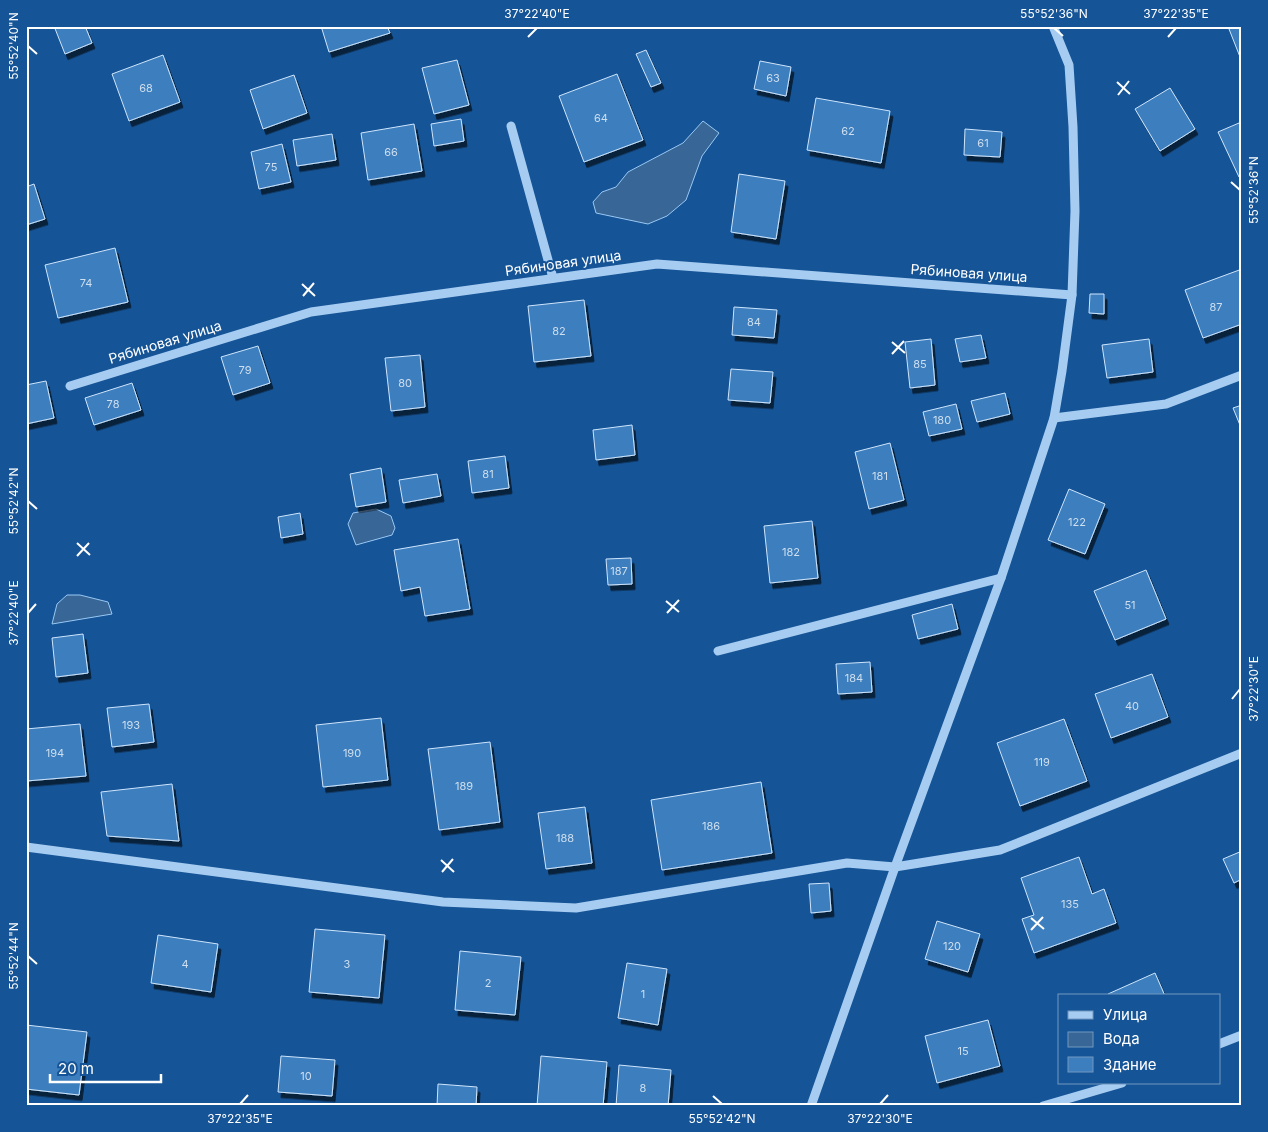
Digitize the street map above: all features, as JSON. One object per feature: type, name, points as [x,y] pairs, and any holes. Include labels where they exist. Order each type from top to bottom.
[{"type":"street","points":[[811,1106],[895,867],[1001,578],[1054,418],[1072,295],[1075,211],[1069,65],[1053,26]]},
{"type":"street","points":[[510,126],[553,278]]},
{"type":"street","name":"Рябиновая улица","points":[[70,386],[311,312],[657,264],[1072,295]]},
{"type":"street","points":[[1054,418],[1166,404],[1242,375]]},
{"type":"street","points":[[718,651],[1001,578]]},
{"type":"street","points":[[26,847],[443,902],[576,908],[847,863],[895,867],[1000,850],[1242,753]]},
{"type":"street","points":[[1220,1044],[1242,1035]]},
{"type":"street","points":[[1043,1106],[1119,1084]]},
{"type":"water","points":[[703,121],[719,133],[702,156],[686,200],[667,216],[648,224],[596,213],[593,202],[602,192],[616,187],[628,172],[683,143]]},
{"type":"water","points":[[376,509],[391,516],[395,528],[392,535],[356,545],[348,524],[353,513]]},
{"type":"water","points":[[67,595],[80,595],[108,602],[112,614],[52,624],[57,604]]},
{"type":"building","points":[[54,26],[85,26],[92,43],[65,54]]},
{"type":"building","points":[[321,26],[387,26],[390,33],[329,52]]},
{"type":"building","points":[[1242,26],[1242,62],[1229,29]]},
{"type":"building","points":[[646,50],[661,83],[651,87],[636,54]]},
{"type":"building","points":[[163,55],[180,102],[129,121],[112,74]]},
{"type":"building","points":[[457,60],[469,105],[434,114],[422,68]]},
{"type":"building","points":[[760,61],[791,67],[786,96],[754,89]]},
{"type":"building","points":[[617,74],[643,140],[584,162],[559,96]]},
{"type":"building","points":[[294,75],[307,113],[263,129],[250,90]]},
{"type":"building","points":[[1170,88],[1195,129],[1160,151],[1135,109]]},
{"type":"building","points":[[816,98],[890,111],[881,163],[807,150]]},
{"type":"building","points":[[461,119],[464,141],[434,146],[431,124]]},
{"type":"building","points":[[1239,123],[1242,128],[1242,176],[1239,177],[1218,132]]},
{"type":"building","points":[[414,124],[422,171],[368,180],[361,133]]},
{"type":"building","points":[[965,129],[1002,132],[1000,157],[964,155]]},
{"type":"building","points":[[332,134],[336,160],[297,166],[293,140]]},
{"type":"building","points":[[282,144],[291,182],[259,189],[251,152]]},
{"type":"building","points":[[739,174],[785,181],[776,239],[731,232]]},
{"type":"building","points":[[34,184],[45,219],[26,225],[26,187]]},
{"type":"building","points":[[115,248],[128,302],[58,318],[45,265]]},
{"type":"building","points":[[1242,269],[1242,324],[1203,338],[1185,290]]},
{"type":"building","points":[[1090,294],[1104,294],[1104,314],[1089,313]]},
{"type":"building","points":[[584,300],[591,356],[534,362],[528,306]]},
{"type":"building","points":[[734,307],[777,310],[774,338],[732,335]]},
{"type":"building","points":[[981,335],[986,358],[960,362],[955,339]]},
{"type":"building","points":[[931,339],[935,385],[910,388],[905,342]]},
{"type":"building","points":[[1149,339],[1153,372],[1107,378],[1102,345]]},
{"type":"building","points":[[258,346],[270,383],[233,395],[221,357]]},
{"type":"building","points":[[420,355],[425,407],[391,411],[385,358]]},
{"type":"building","points":[[731,369],[773,372],[770,403],[728,400]]},
{"type":"building","points":[[46,381],[54,418],[26,424],[26,385]]},
{"type":"building","points":[[132,383],[141,410],[94,425],[85,398]]},
{"type":"building","points":[[1005,393],[1010,414],[977,422],[971,401]]},
{"type":"building","points":[[956,404],[962,429],[929,436],[923,412]]},
{"type":"building","points":[[1242,405],[1242,430],[1233,408]]},
{"type":"building","points":[[632,425],[635,455],[596,460],[593,430]]},
{"type":"building","points":[[890,443],[904,500],[869,509],[855,452]]},
{"type":"building","points":[[505,456],[509,488],[472,493],[468,461]]},
{"type":"building","points":[[381,468],[386,502],[356,507],[350,474]]},
{"type":"building","points":[[437,474],[441,496],[403,503],[399,480]]},
{"type":"building","points":[[1069,489],[1105,504],[1085,554],[1048,540]]},
{"type":"building","points":[[300,513],[303,534],[281,538],[278,517]]},
{"type":"building","points":[[812,521],[818,578],[770,583],[764,526]]},
{"type":"building","points":[[458,539],[470,609],[425,616],[420,587],[401,591],[394,550]]},
{"type":"building","points":[[631,558],[632,584],[608,585],[606,559]]},
{"type":"building","points":[[1146,570],[1166,619],[1115,640],[1094,591]]},
{"type":"building","points":[[952,604],[958,629],[918,639],[912,615]]},
{"type":"building","points":[[83,634],[88,673],[56,677],[52,638]]},
{"type":"building","points":[[870,662],[872,692],[838,694],[836,664]]},
{"type":"building","points":[[1152,674],[1168,717],[1111,738],[1095,694]]},
{"type":"building","points":[[149,704],[154,742],[112,747],[107,708]]},
{"type":"building","points":[[381,718],[388,780],[323,787],[316,725]]},
{"type":"building","points":[[1064,719],[1087,781],[1020,806],[997,743]]},
{"type":"building","points":[[80,724],[86,776],[26,781],[26,729]]},
{"type":"building","points":[[490,742],[500,822],[439,830],[428,749]]},
{"type":"building","points":[[761,782],[772,853],[662,870],[651,800]]},
{"type":"building","points":[[172,784],[179,841],[107,836],[101,792]]},
{"type":"building","points":[[585,807],[592,863],[546,869],[538,813]]},
{"type":"building","points":[[1242,851],[1242,879],[1234,883],[1223,859]]},
{"type":"building","points":[[1079,857],[1092,894],[1104,889],[1116,923],[1034,953],[1022,919],[1034,915],[1021,878]]},
{"type":"building","points":[[829,883],[831,911],[811,913],[809,884]]},
{"type":"building","points":[[937,921],[980,934],[968,972],[925,959]]},
{"type":"building","points":[[315,929],[385,935],[379,998],[309,992]]},
{"type":"building","points":[[158,935],[218,944],[211,992],[151,983]]},
{"type":"building","points":[[460,951],[521,957],[515,1015],[455,1010]]},
{"type":"building","points":[[627,963],[667,969],[658,1025],[618,1018]]},
{"type":"building","points":[[1155,973],[1164,994],[1108,994]]},
{"type":"building","points":[[988,1020],[1000,1066],[937,1083],[925,1036]]},
{"type":"building","points":[[26,1025],[87,1032],[79,1095],[26,1089]]},
{"type":"building","points":[[281,1056],[335,1060],[332,1096],[278,1092]]},
{"type":"building","points":[[541,1056],[607,1062],[603,1106],[537,1106]]},
{"type":"building","points":[[619,1065],[671,1070],[668,1106],[616,1106]]},
{"type":"building","points":[[438,1084],[477,1087],[476,1106],[437,1106]]}]
